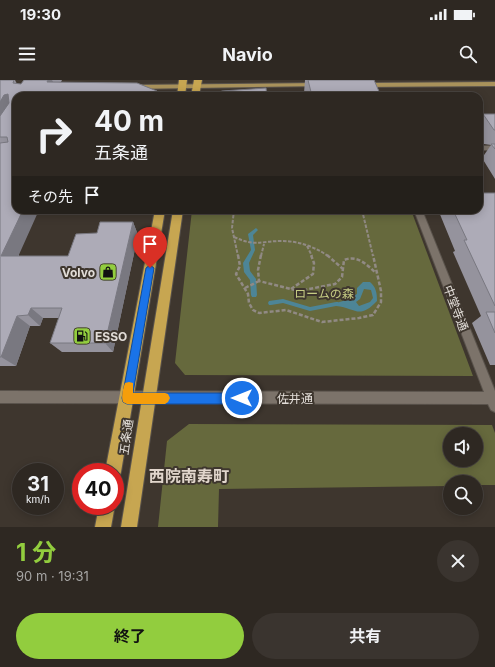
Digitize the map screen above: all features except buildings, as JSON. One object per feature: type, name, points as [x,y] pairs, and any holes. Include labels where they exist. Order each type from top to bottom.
[{"type":"highway","name":"五条通","points":[[115,463],[159,214]]},
{"type":"highway","name":"五条通","points":[[129,527],[177,214]]},
{"type":"highway","points":[[103,527],[105,515]]},
{"type":"main road","points":[[125,86],[183,83],[329,85]]},
{"type":"main road","points":[[360,85],[495,84]]},
{"type":"street","points":[[483,148],[495,148]]},
{"type":"street","name":"中堂寺通","points":[[420,214],[494,401]]},
{"type":"street","name":"佐井通","points":[[0,397],[494,401]]},
{"type":"path","points":[[234,214],[232,228],[240,266],[236,274],[238,280],[248,294],[249,304],[253,310],[258,313],[286,310],[322,322],[359,318],[373,314],[377,311],[381,302],[381,291],[363,214]]},
{"type":"path","points":[[234,238],[251,245],[282,241],[318,249],[333,259],[343,269]]},
{"type":"path","points":[[259,281],[258,270],[264,244]]},
{"type":"path","points":[[291,289],[313,274],[315,268],[307,246]]},
{"type":"path","points":[[245,288],[259,281],[268,285],[282,286],[298,292],[314,289],[325,284],[335,284],[342,277],[344,260],[352,256],[360,258],[377,274]]},
{"type":"green space","name":"ロームの森","points":[[192,214],[412,214],[473,376],[185,375],[175,363]]},
{"type":"green space","points":[[189,424],[492,425],[495,433],[495,485],[483,485],[483,475],[443,475],[443,486],[219,489],[218,527],[158,527],[167,441]]},
{"type":"water","points":[[363,282],[370,282],[376,290],[377,301],[371,307],[361,311],[336,306],[336,303],[357,294],[357,288]],"holes":[[[364,289],[371,290],[373,298],[370,302],[359,306],[356,302],[360,299]]]},
{"type":"waterway","points":[[254,295],[253,279],[247,272],[246,263],[253,250],[250,234],[256,230]]},
{"type":"waterway","points":[[271,303],[283,301],[310,309],[336,304]]},
{"type":"slow traffic","points":[[129,387],[127,398],[165,398]]},
{"type":"place","name":"Volvo","points":[[108,272]]},
{"type":"place","name":"ESSO","points":[[82,336]]},
{"type":"district","name":"西院南寿町","points":[[189,476]]},
{"type":"route","points":[[150,268],[127,398],[242,398]]}]
